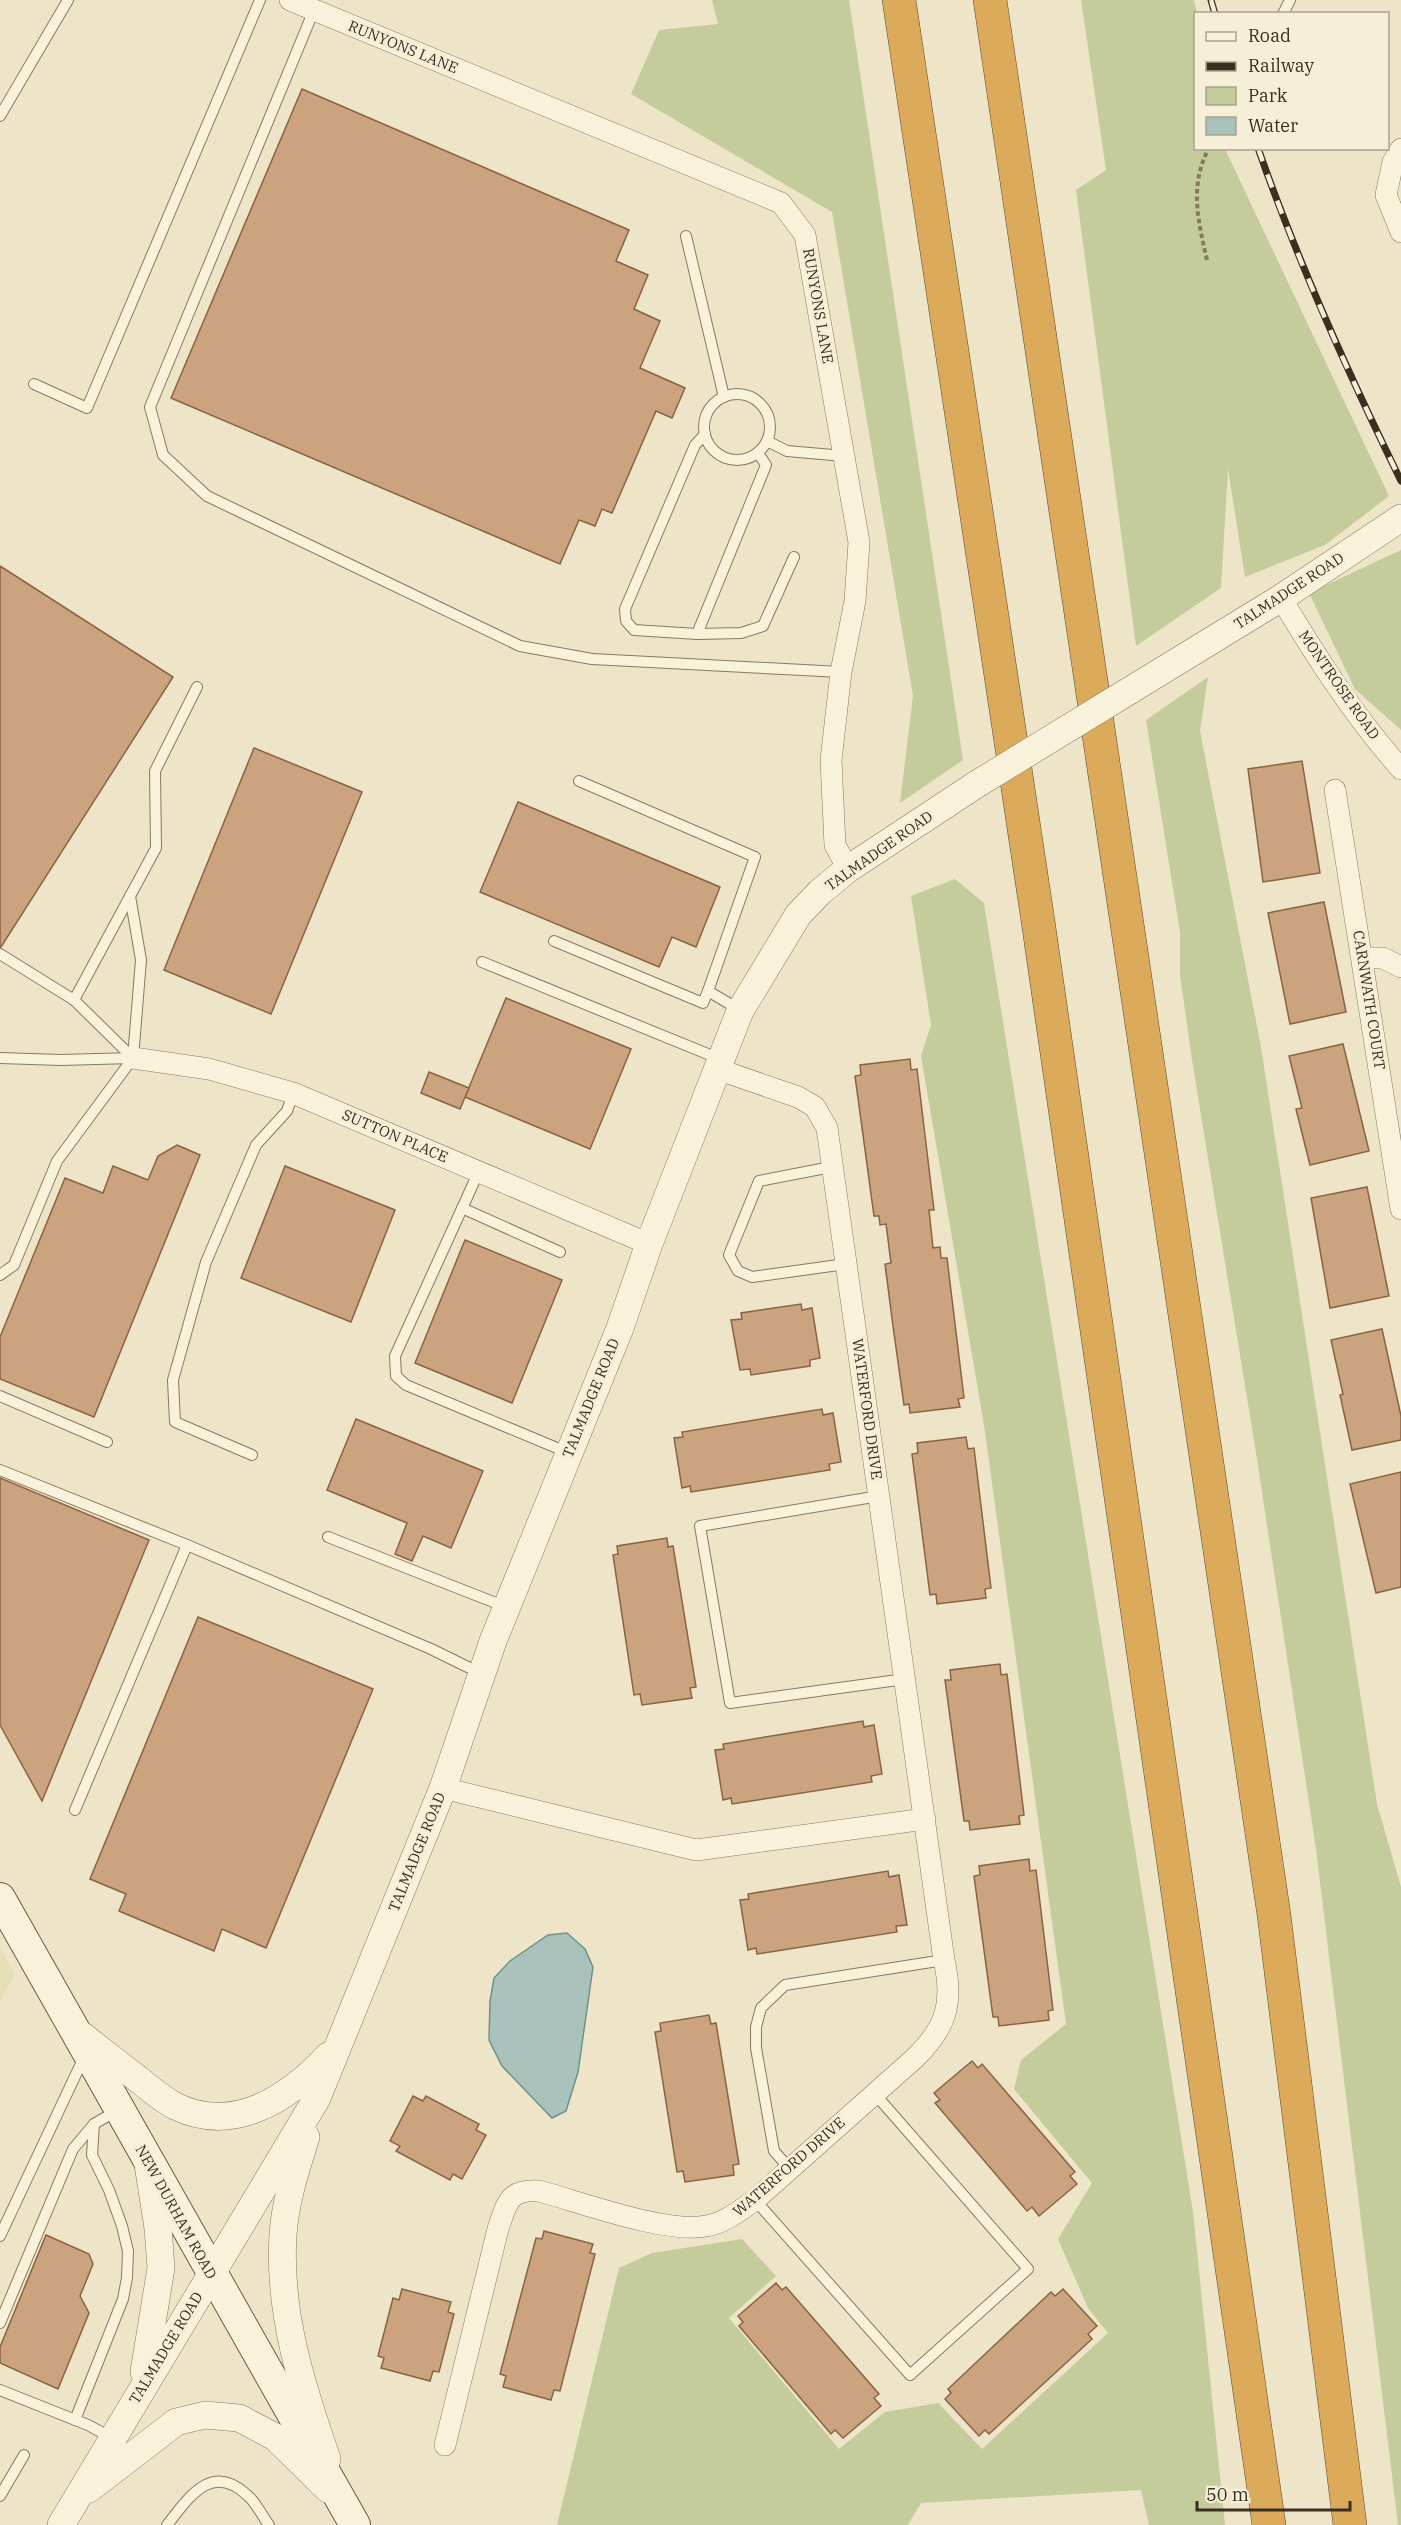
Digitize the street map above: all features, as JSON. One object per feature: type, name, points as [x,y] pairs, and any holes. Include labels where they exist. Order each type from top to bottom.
[{"type":"highway","points":[[899,0],[1038,921],[1269,2525]]},
{"type":"highway","points":[[990,0],[1274,1915],[1350,2525]]},
{"type":"main road","name":"NEW DURHAM ROAD","points":[[0,1898],[80,2041],[106,2117],[147,2160],[297,2419],[349,2515]]},
{"type":"street","name":"RUNYONS LANE","points":[[290,0],[781,203],[805,234],[860,542],[855,601],[841,672],[831,760],[835,845],[848,869]]},
{"type":"street","points":[[1401,149],[1393,162],[1386,195],[1401,232]]},
{"type":"street","name":"TALMADGE ROAD","points":[[61,2525],[317,2098],[443,1788],[507,1607],[620,1328],[649,1244],[740,1011],[798,915],[848,869],[977,784],[1281,598],[1401,518]]},
{"type":"street","name":"MONTROSE ROAD","points":[[1281,598],[1358,718],[1401,769]]},
{"type":"street","name":"CARNWATH COURT","points":[[1335,790],[1401,1209]]},
{"type":"street","points":[[1363,958],[1383,958],[1401,967]]},
{"type":"street","name":"SUTTON PLACE","points":[[133,1058],[209,1069],[293,1093],[649,1244]]},
{"type":"street","name":"WATERFORD DRIVE","points":[[445,2445],[498,2229],[507,2202],[514,2194],[524,2190],[539,2191],[654,2223],[684,2228],[706,2227],[726,2220],[755,2200],[921,2052],[937,2032],[947,2006],[950,1984],[944,1960],[827,1128],[815,1107],[798,1097],[719,1064]]},
{"type":"street","points":[[443,1788],[696,1850],[925,1819]]},
{"type":"street","points":[[80,2041],[175,2106],[201,2114],[227,2116],[254,2110],[278,2100],[306,2080],[339,2044]]},
{"type":"street","points":[[317,2098],[291,2188],[283,2235],[283,2288],[302,2387],[349,2515]]},
{"type":"street","points":[[140,2392],[161,2268],[158,2228],[147,2160]]},
{"type":"street","points":[[76,2499],[176,2422],[205,2415],[239,2418],[275,2437],[349,2515]]},
{"type":"lane","points":[[0,116],[68,0]]},
{"type":"lane","points":[[34,384],[87,408],[260,0]]},
{"type":"lane","points":[[314,10],[150,407],[163,455],[207,496],[520,646],[592,659],[841,672]]},
{"type":"lane","points":[[686,236],[724,397]]},
{"type":"lane","points":[[705,434],[713,449],[727,458],[743,459],[758,453],[767,441],[770,423],[764,407],[750,396],[741,394],[724,397],[708,412],[705,434],[695,445],[625,609],[626,621],[634,630],[697,634],[741,633],[763,626],[794,557]]},
{"type":"lane","points":[[767,441],[787,451],[844,456]]},
{"type":"lane","points":[[697,634],[766,465],[758,453]]},
{"type":"lane","points":[[74,1000],[156,848],[155,771],[197,687]]},
{"type":"lane","points":[[554,941],[703,1003],[755,857],[579,781]]},
{"type":"lane","points":[[0,1275],[14,1265],[57,1161],[133,1058],[141,960],[130,896]]},
{"type":"lane","points":[[0,954],[74,1000],[133,1058]]},
{"type":"lane","points":[[482,962],[719,1064]]},
{"type":"lane","points":[[708,992],[740,1011]]},
{"type":"lane","points":[[0,1058],[61,1060],[133,1058]]},
{"type":"lane","points":[[252,1455],[175,1422],[173,1380],[206,1262],[256,1146],[287,1111],[293,1093]]},
{"type":"lane","points":[[831,1167],[759,1181],[729,1255],[738,1271],[752,1277],[846,1264]]},
{"type":"lane","points":[[479,1171],[395,1356],[396,1376],[406,1384],[569,1453]]},
{"type":"lane","points":[[462,1208],[560,1252]]},
{"type":"lane","points":[[0,1396],[107,1442]]},
{"type":"lane","points":[[0,1470],[188,1545],[420,1644],[482,1674]]},
{"type":"lane","points":[[879,1496],[700,1526],[730,1703],[905,1678]]},
{"type":"lane","points":[[328,1537],[507,1607]]},
{"type":"lane","points":[[75,1809],[188,1545]]},
{"type":"lane","points":[[790,2169],[774,2151],[756,2048],[756,2027],[761,2008],[785,1985],[944,1960]]},
{"type":"lane","points":[[0,2236],[80,2041]]},
{"type":"lane","points":[[755,2200],[910,2375],[1028,2269],[874,2094]]},
{"type":"lane","points":[[0,2322],[74,2149],[106,2117]]},
{"type":"lane","points":[[75,2420],[123,2300],[127,2278],[128,2251],[122,2226],[109,2190],[92,2155],[106,2117]]},
{"type":"lane","points":[[0,2390],[75,2420],[112,2438]]},
{"type":"lane","points":[[0,2496],[24,2455]]},
{"type":"lane","points":[[167,2525],[198,2489],[211,2481],[227,2483],[247,2494],[269,2525]]},
{"type":"path","points":[[1207,260],[1196,212],[1195,191],[1208,150]]},
{"type":"shaded area","points":[[0,1947],[15,1974],[0,2002]]},
{"type":"green space","points":[[712,0],[849,0],[963,760],[900,803],[913,696],[832,212],[631,94],[659,30],[718,24]]},
{"type":"green space","points":[[1081,0],[1194,0],[1197,12],[1194,12],[1194,150],[1225,150],[1389,496],[1325,545],[1245,577],[1228,469],[1221,588],[1136,646],[1076,190],[1106,170]]},
{"type":"green space","points":[[1401,550],[1401,730],[1355,689],[1309,593]]},
{"type":"green space","points":[[1208,677],[1200,731],[1261,1047],[1377,1804],[1401,1887],[1401,2525],[1398,2525],[1316,1849],[1257,1459],[1192,1060],[1180,975],[1180,932],[1146,720]]},
{"type":"green space","points":[[955,879],[984,903],[1193,2212],[1225,2525],[1149,2525],[1141,2490],[921,2503],[908,2525],[557,2525],[619,2268],[652,2253],[742,2239],[776,2276],[729,2318],[839,2449],[885,2412],[938,2403],[982,2449],[1108,2333],[1088,2308],[1058,2239],[1092,2183],[1014,2089],[1021,2060],[1066,2024],[984,1425],[921,1056],[931,1025],[911,896]]},
{"type":"water","points":[[567,1933],[585,1949],[593,1967],[578,2072],[566,2111],[552,2118],[502,2066],[489,2040],[490,2001],[494,1978],[510,1961],[548,1935]]},
{"type":"building","points":[[302,89],[629,230],[616,261],[648,275],[634,309],[660,321],[640,368],[685,388],[672,418],[656,411],[612,513],[602,509],[595,526],[579,520],[560,564],[171,398]]},
{"type":"building","points":[[0,566],[173,677],[1,947],[0,947]]},
{"type":"building","points":[[254,748],[362,792],[271,1014],[164,970]]},
{"type":"building","points":[[1302,761],[1320,873],[1263,882],[1248,769]]},
{"type":"building","points":[[518,802],[720,887],[696,947],[672,937],[659,967],[480,892]]},
{"type":"building","points":[[1324,902],[1346,1012],[1290,1024],[1268,913]]},
{"type":"building","points":[[506,998],[631,1049],[590,1149],[465,1097]]},
{"type":"building","points":[[1343,1044],[1369,1151],[1310,1165],[1296,1109],[1302,1108],[1289,1056]]},
{"type":"building","points":[[910,1059],[911,1070],[917,1069],[934,1210],[929,1210],[933,1248],[940,1247],[941,1258],[947,1258],[964,1398],[958,1399],[960,1407],[910,1413],[909,1404],[904,1405],[885,1264],[891,1263],[886,1224],[880,1225],[879,1216],[874,1216],[855,1076],[861,1075],[860,1065]]},
{"type":"building","points":[[429,1072],[469,1088],[460,1109],[421,1093]]},
{"type":"building","points":[[177,1145],[200,1155],[94,1417],[0,1379],[0,1337],[65,1178],[103,1193],[113,1166],[148,1180],[158,1156]]},
{"type":"building","points":[[285,1166],[395,1210],[351,1322],[241,1278]]},
{"type":"building","points":[[1367,1187],[1389,1296],[1330,1308],[1311,1198]]},
{"type":"building","points":[[465,1240],[562,1280],[512,1403],[415,1363]]},
{"type":"building","points":[[801,1304],[802,1310],[812,1308],[820,1358],[810,1360],[810,1366],[751,1375],[750,1369],[740,1370],[731,1320],[742,1319],[741,1313]]},
{"type":"building","points":[[1382,1329],[1401,1416],[1401,1440],[1352,1450],[1331,1340]]},
{"type":"building","points":[[822,1409],[823,1415],[833,1413],[841,1462],[829,1464],[830,1470],[691,1492],[690,1486],[682,1488],[674,1438],[683,1437],[682,1432]]},
{"type":"building","points":[[356,1419],[483,1471],[451,1548],[423,1536],[412,1561],[395,1554],[407,1523],[327,1490]]},
{"type":"building","points":[[966,1437],[968,1449],[974,1448],[991,1588],[985,1589],[986,1598],[937,1604],[936,1594],[930,1595],[912,1454],[918,1453],[917,1443]]},
{"type":"building","points":[[1401,1472],[1401,1587],[1376,1593],[1350,1484]]},
{"type":"building","points":[[0,1478],[149,1540],[42,1801],[0,1725]]},
{"type":"building","points":[[667,1538],[668,1547],[673,1546],[696,1687],[690,1688],[692,1698],[642,1705],[640,1694],[634,1695],[613,1555],[618,1554],[617,1546]]},
{"type":"building","points":[[198,1617],[373,1689],[266,1948],[222,1929],[214,1951],[119,1911],[126,1894],[90,1879]]},
{"type":"building","points":[[1000,1664],[1001,1675],[1007,1674],[1024,1815],[1019,1816],[1020,1824],[970,1830],[969,1821],[964,1821],[945,1680],[951,1680],[950,1670]]},
{"type":"building","points":[[863,1721],[864,1727],[874,1725],[882,1774],[871,1776],[872,1782],[732,1804],[731,1798],[723,1800],[715,1750],[724,1749],[723,1744]]},
{"type":"building","points":[[1029,1859],[1030,1871],[1036,1870],[1053,2010],[1048,2011],[1049,2020],[999,2026],[998,2017],[993,2017],[974,1876],[980,1875],[979,1866]]},
{"type":"building","points":[[888,1871],[889,1877],[899,1875],[907,1925],[896,1926],[897,1932],[757,1954],[756,1948],[748,1950],[740,1900],[749,1899],[748,1894]]},
{"type":"building","points":[[709,2015],[711,2024],[716,2023],[739,2164],[733,2165],[734,2175],[685,2182],[683,2171],[677,2172],[655,2032],[661,2031],[660,2023]]},
{"type":"building","points":[[972,2061],[978,2068],[982,2064],[1075,2172],[1070,2176],[1077,2184],[1039,2216],[1032,2207],[1027,2211],[935,2103],[940,2100],[934,2093]]},
{"type":"building","points":[[413,2096],[423,2101],[426,2096],[479,2124],[476,2130],[486,2135],[462,2179],[453,2174],[450,2180],[396,2151],[400,2146],[390,2141]]},
{"type":"building","points":[[544,2231],[593,2244],[590,2253],[595,2254],[560,2391],[554,2390],[551,2400],[503,2387],[506,2376],[500,2374],[536,2238],[542,2239]]},
{"type":"building","points":[[46,2235],[89,2254],[93,2264],[80,2296],[89,2313],[58,2389],[0,2363],[0,2347]]},
{"type":"building","points":[[776,2283],[782,2290],[786,2287],[879,2394],[874,2398],[881,2406],[843,2438],[835,2430],[831,2434],[739,2326],[743,2322],[738,2316]]},
{"type":"building","points":[[402,2289],[451,2302],[448,2312],[454,2314],[439,2372],[433,2371],[430,2381],[381,2368],[384,2358],[378,2356],[393,2298],[399,2300]]},
{"type":"building","points":[[1063,2289],[1097,2326],[1088,2334],[1092,2339],[989,2434],[985,2430],[979,2436],[945,2399],[951,2393],[948,2389],[1051,2292],[1055,2296]]},
{"type":"railway","points":[[1211,0],[1214,12]]},
{"type":"railway","points":[[1259,150],[1273,191],[1325,317],[1401,481]]}]
